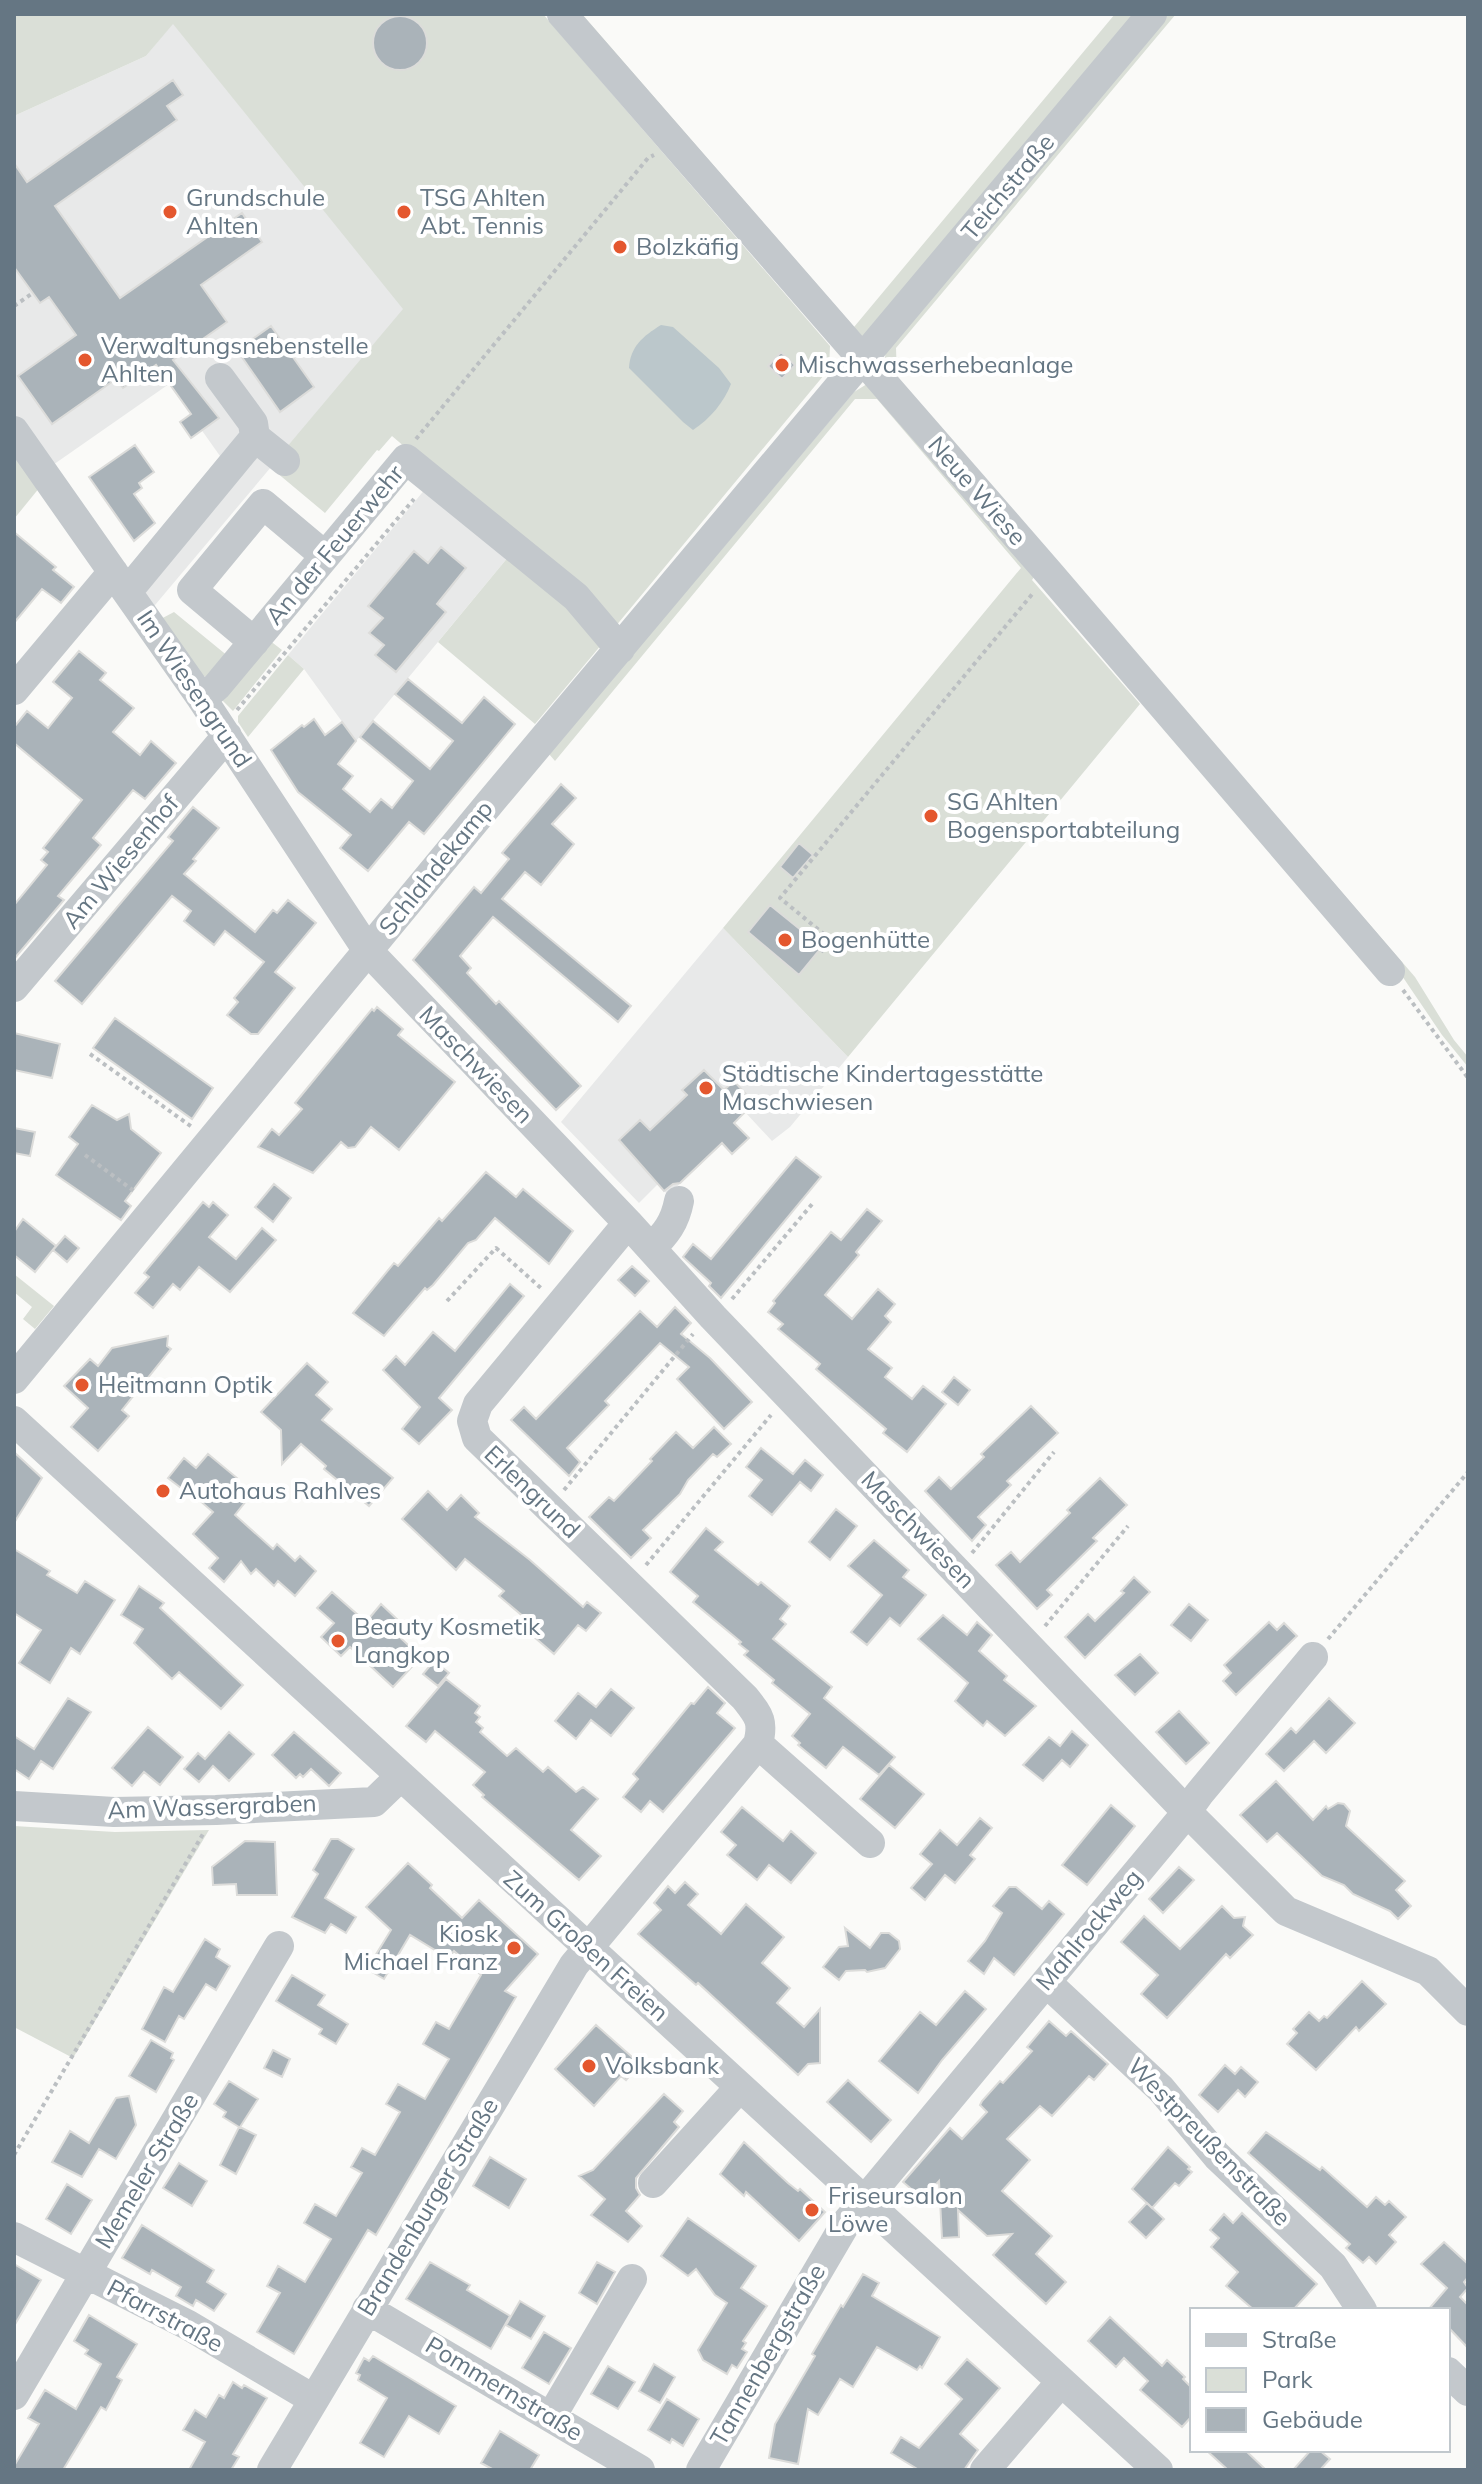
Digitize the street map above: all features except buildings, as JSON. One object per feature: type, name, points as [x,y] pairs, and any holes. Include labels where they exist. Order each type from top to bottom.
[{"type":"street","name":"Neue Wiese","points":[[562,14],[1390,971]]},
{"type":"street","name":"Teichstraße","points":[[863,361],[1152,14]]},
{"type":"street","name":"Schlahdekamp","points":[[14,1379],[863,361]]},
{"type":"street","points":[[220,378],[253,423],[255,437],[285,461]]},
{"type":"street","name":"Im Wiesengrund","points":[[14,431],[202,699],[228,728],[368,951]]},
{"type":"street","points":[[14,690],[255,437]]},
{"type":"street","name":"An der Feuerwehr","points":[[202,699],[217,686],[406,459],[576,597],[620,649]]},
{"type":"street","points":[[254,642],[192,590],[263,504],[325,556]]},
{"type":"street","name":"Am Wiesenhof","points":[[14,987],[228,728]]},
{"type":"street","name":"Maschwiesen","points":[[368,951],[628,1223],[713,1317],[1187,1812],[1286,1911],[1428,1971],[1468,2011]]},
{"type":"street","points":[[651,1248],[674,1220],[679,1201]]},
{"type":"street","name":"Erlengrund","points":[[628,1223],[478,1404],[472,1421],[477,1438],[745,1698],[758,1714],[762,1728],[758,1744]]},
{"type":"street","name":"Zum Großen Freien","points":[[14,1421],[1158,2470]]},
{"type":"street","name":"Mahlrockweg","points":[[863,2200],[1313,1657]]},
{"type":"street","points":[[587,1946],[758,1744],[870,1843]]},
{"type":"street","name":"Am Wassergraben","points":[[14,1806],[114,1812],[374,1802],[400,1777]]},
{"type":"street","name":"Memeler Straße","points":[[14,2395],[279,1946]]},
{"type":"street","name":"Brandenburger Straße","points":[[272,2470],[587,1946]]},
{"type":"street","name":"Westpreußenstraße","points":[[1046,1982],[1161,2089],[1217,2156],[1333,2266],[1361,2308]]},
{"type":"street","points":[[653,2183],[740,2087]]},
{"type":"street","name":"Tannenbergstraße","points":[[701,2470],[846,2223],[863,2200]]},
{"type":"street","name":"Pfarrstraße","points":[[14,2237],[188,2325],[313,2399]]},
{"type":"street","points":[[551,2417],[632,2279]]},
{"type":"street","name":"Pommernstraße","points":[[367,2309],[640,2470]]},
{"type":"street","points":[[1450,2374],[1468,2391]]},
{"type":"street","points":[[985,2470],[1061,2382]]},
{"type":"path","points":[[406,459],[415,440],[632,178]]},
{"type":"path","points":[[14,306],[33,293]]},
{"type":"path","points":[[228,728],[431,479]]},
{"type":"path","points":[[821,952],[831,940],[780,898],[1038,587]]},
{"type":"path","points":[[1390,971],[1468,1078]]},
{"type":"path","points":[[90,1054],[211,1141]]},
{"type":"path","points":[[85,1155],[157,1208]]},
{"type":"path","points":[[724,1309],[813,1203]]},
{"type":"path","points":[[447,1301],[496,1248],[552,1297]]},
{"type":"path","points":[[557,1498],[702,1323]]},
{"type":"path","points":[[637,1576],[780,1404]]},
{"type":"path","points":[[965,1561],[1054,1452]]},
{"type":"path","points":[[1313,1657],[1468,1472]]},
{"type":"path","points":[[1037,1635],[1128,1526]]},
{"type":"path","points":[[14,2155],[206,1829]]},
{"type":"shaded area","name":"Grundschule Ahlten","points":[[173,23],[404,309],[150,611],[124,573],[220,456],[169,384],[50,467],[14,416],[14,116],[146,56]]},
{"type":"shaded area","points":[[661,325],[673,327],[719,368],[731,384],[716,410],[693,430],[629,368],[632,354],[639,343]]},
{"type":"shaded area","points":[[426,488],[509,556],[356,741],[304,669],[288,655]]},
{"type":"shaded area","name":"Städtische Kindertagesstätte Maschwiesen","points":[[723,928],[848,1057],[790,1127],[772,1141],[745,1112],[734,1123],[749,1138],[732,1154],[722,1144],[668,1195],[658,1184],[639,1203],[561,1122]]},
{"type":"green space","points":[[14,14],[543,14],[830,346],[829,369],[615,627],[392,436],[325,513],[270,467],[403,309],[173,24],[146,56],[14,116]]},
{"type":"green space","points":[[575,14],[582,14],[854,327],[1115,14],[1140,14],[871,337],[856,337]]},
{"type":"green space","points":[[1165,14],[1176,14],[896,348],[897,377],[1415,977],[1468,1057],[1468,1067],[1442,1035],[1396,967],[883,372],[886,350]]},
{"type":"green space","name":"SG Ahlten Bogensportabteilung","points":[[867,384],[1140,704],[848,1057],[723,928],[1021,568],[877,399],[855,399],[555,761],[549,754],[854,392]]},
{"type":"green space","points":[[14,448],[40,487],[14,519]]},
{"type":"green space","points":[[509,556],[569,605],[602,644],[535,724],[438,642]]},
{"type":"green space","points":[[174,612],[229,657],[212,676],[194,677],[157,621]]},
{"type":"green space","points":[[269,640],[282,650],[233,711],[222,700]]},
{"type":"green space","points":[[288,655],[304,669],[248,737],[238,722],[238,716]]},
{"type":"green space","points":[[14,1274],[54,1306],[35,1329],[23,1319],[32,1307],[14,1292]]},
{"type":"green space","points":[[14,1826],[115,1832],[209,1830],[73,2058],[14,2027]]},
{"type":"place","name":"Grundschule Ahlten","points":[[170,212]]},
{"type":"place","name":"TSG Ahlten Abt. Tennis","points":[[404,212]]},
{"type":"place","name":"Bolzkäfig","points":[[620,247]]},
{"type":"place","name":"Verwaltungsnebenstelle Ahlten","points":[[85,360]]},
{"type":"place","name":"Mischwasserhebeanlage","points":[[782,365]]},
{"type":"place","name":"SG Ahlten Bogensportabteilung","points":[[931,816]]},
{"type":"place","name":"Bogenhütte","points":[[785,940]]},
{"type":"place","name":"Städtische Kindertagesstätte Maschwiesen","points":[[706,1088]]},
{"type":"place","name":"Heitmann Optik","points":[[82,1385]]},
{"type":"place","name":"Autohaus Rahlves","points":[[163,1491]]},
{"type":"place","name":"Beauty Kosmetik Langkop","points":[[338,1641]]},
{"type":"place","name":"Kiosk Michael Franz","points":[[514,1948]]},
{"type":"place","name":"Volksbank","points":[[589,2066]]},
{"type":"place","name":"Friseursalon Löwe","points":[[812,2210]]}]
